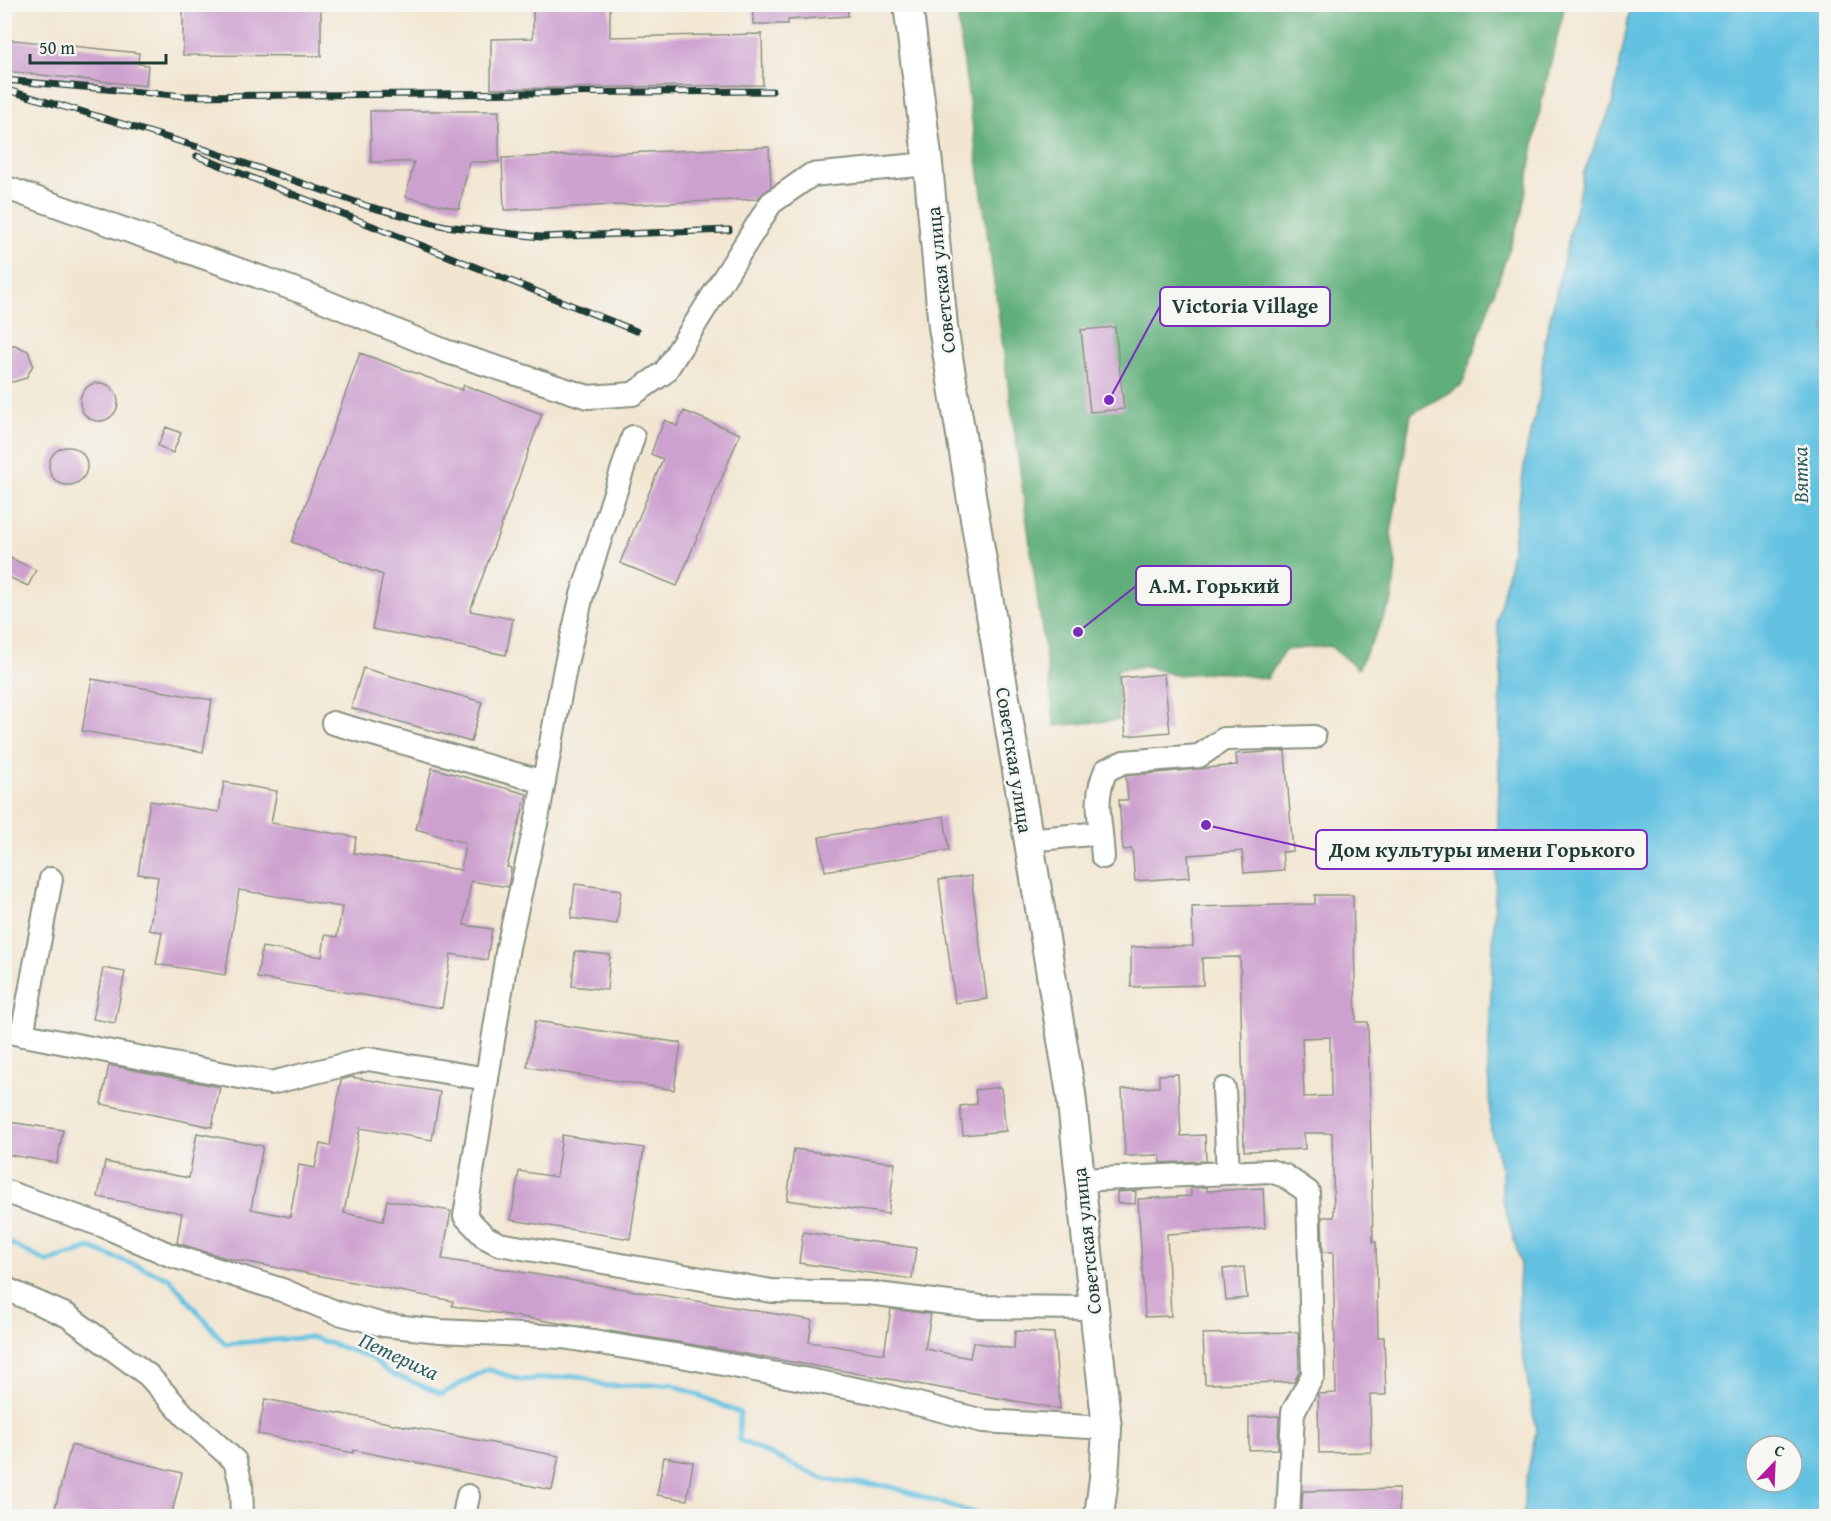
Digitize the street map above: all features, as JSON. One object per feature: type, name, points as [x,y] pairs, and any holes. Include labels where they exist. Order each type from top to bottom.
[{"type":"main road","name":"Советская улица","points":[[908,4],[928,164],[943,327],[1071,1094],[1107,1428],[1099,1516]]},
{"type":"street","points":[[4,188],[305,293],[445,351],[588,397],[633,394],[665,372],[771,203],[811,175],[928,164]]},
{"type":"street","points":[[633,437],[582,595],[565,668],[544,782],[508,947],[465,1216],[485,1237],[499,1244],[772,1292],[869,1293],[981,1307],[1094,1308]]},
{"type":"street","points":[[333,723],[544,782]]},
{"type":"street","points":[[1103,857],[1097,798],[1106,770],[1124,762],[1199,756],[1224,739],[1314,737]]},
{"type":"street","points":[[1028,840],[1101,833]]},
{"type":"street","points":[[51,879],[13,1033],[271,1083],[368,1059],[487,1078]]},
{"type":"street","points":[[1224,1089],[1228,1173]]},
{"type":"street","points":[[1080,1180],[1270,1171],[1285,1176],[1308,1192],[1313,1375],[1293,1412],[1288,1516]]},
{"type":"street","points":[[4,1191],[104,1226],[170,1255],[282,1290],[335,1312],[384,1325],[440,1331],[562,1337],[681,1356],[861,1390],[983,1421],[1107,1428]]},
{"type":"street","points":[[4,1287],[68,1316],[148,1376],[184,1416],[235,1461],[241,1484],[242,1516]]},
{"type":"green space","points":[[956,5],[1565,5],[1542,99],[1522,212],[1462,385],[1411,414],[1391,533],[1396,564],[1392,601],[1358,669],[1330,646],[1285,650],[1267,679],[1222,672],[1174,675],[1146,666],[1117,670],[1119,720],[1055,726]]},
{"type":"water","name":"Вятка","points":[[1631,5],[1826,5],[1826,1516],[1523,1516],[1525,1486],[1536,1431],[1518,1324],[1520,1261],[1502,1197],[1502,1172],[1491,1132],[1488,1066],[1498,826],[1501,663],[1497,620],[1510,563],[1527,447],[1540,395],[1544,344],[1584,172],[1612,105]]},
{"type":"building","points":[[183,4],[321,4],[321,56],[183,55]]},
{"type":"building","points":[[533,4],[610,4],[610,37],[762,34],[763,85],[491,89],[491,39],[533,38]]},
{"type":"building","points":[[848,4],[848,16],[788,20],[788,24],[753,24],[753,6]]},
{"type":"building","points":[[4,39],[139,53],[138,64],[148,65],[146,86],[4,71]]},
{"type":"building","points":[[370,111],[499,111],[499,162],[469,162],[459,209],[406,197],[414,162],[371,162]]},
{"type":"building","points":[[769,147],[771,187],[757,199],[504,210],[502,158]]},
{"type":"building","points":[[1115,327],[1124,409],[1090,412],[1081,330]]},
{"type":"building","points":[[15,345],[28,351],[33,365],[26,378],[13,382],[4,380],[4,346]]},
{"type":"building","points":[[360,353],[462,390],[464,385],[542,414],[470,611],[513,619],[506,655],[372,629],[383,575],[292,542]]},
{"type":"building","points":[[99,383],[112,389],[118,402],[112,415],[99,421],[86,415],[80,402],[86,389]]},
{"type":"building","points":[[684,411],[740,434],[677,586],[620,563],[663,459],[651,454],[657,437],[665,420],[677,426]]},
{"type":"building","points":[[166,427],[181,433],[173,453],[158,446]]},
{"type":"building","points":[[68,447],[81,453],[87,466],[81,479],[68,485],[55,479],[49,466],[55,453]]},
{"type":"building","points":[[4,555],[36,570],[28,586],[4,575]]},
{"type":"building","points":[[363,668],[482,702],[471,742],[351,708]]},
{"type":"building","points":[[1164,674],[1170,732],[1126,736],[1120,678]]},
{"type":"building","points":[[92,679],[212,700],[203,752],[82,731]]},
{"type":"building","points":[[1285,751],[1293,851],[1282,852],[1284,870],[1244,873],[1242,851],[1188,855],[1190,877],[1135,881],[1132,849],[1123,850],[1119,800],[1128,800],[1126,776],[1237,765],[1236,754]]},
{"type":"building","points":[[432,768],[527,794],[507,867],[511,868],[508,887],[471,881],[464,925],[492,929],[487,960],[451,954],[442,1008],[257,978],[262,947],[322,957],[325,935],[337,937],[342,907],[239,890],[225,975],[156,964],[162,932],[149,930],[158,877],[138,874],[150,801],[219,812],[224,782],[277,791],[271,823],[356,837],[354,853],[461,870],[465,843],[416,829]]},
{"type":"building","points":[[944,816],[949,850],[825,871],[819,837]]},
{"type":"building","points":[[971,876],[987,999],[955,1003],[939,880]]},
{"type":"building","points":[[575,884],[621,890],[617,924],[571,918]]},
{"type":"building","points":[[1315,895],[1353,895],[1356,1022],[1368,1022],[1373,1242],[1376,1242],[1378,1337],[1384,1337],[1386,1395],[1370,1395],[1371,1452],[1319,1453],[1318,1394],[1336,1393],[1333,1252],[1323,1252],[1322,1217],[1334,1217],[1332,1133],[1304,1133],[1305,1149],[1244,1151],[1240,957],[1202,958],[1203,985],[1131,987],[1131,947],[1193,946],[1192,907],[1315,904]],"holes":[[[1330,1037],[1331,1096],[1304,1097],[1302,1038]]]},
{"type":"building","points":[[575,951],[610,955],[607,990],[572,986]]},
{"type":"building","points":[[103,968],[125,972],[115,1023],[93,1019]]},
{"type":"building","points":[[535,1021],[681,1043],[674,1090],[527,1067]]},
{"type":"building","points":[[109,1065],[220,1087],[212,1127],[101,1104]]},
{"type":"building","points":[[1178,1074],[1181,1136],[1205,1135],[1206,1161],[1160,1163],[1160,1155],[1125,1156],[1122,1089],[1159,1087],[1159,1075]]},
{"type":"building","points":[[351,1077],[440,1092],[432,1140],[360,1128],[344,1213],[383,1221],[387,1200],[451,1211],[442,1259],[812,1320],[809,1342],[884,1354],[891,1309],[931,1314],[925,1349],[970,1358],[973,1342],[1014,1349],[1015,1331],[1054,1333],[1060,1409],[683,1343],[452,1306],[453,1301],[226,1258],[177,1243],[182,1213],[98,1197],[105,1162],[189,1178],[197,1133],[263,1146],[251,1209],[290,1217],[299,1165],[315,1168],[320,1144],[330,1146],[341,1080]]},
{"type":"building","points":[[1001,1087],[1006,1131],[963,1135],[960,1106],[977,1104],[975,1090]]},
{"type":"building","points":[[9,1122],[63,1130],[57,1163],[4,1154]]},
{"type":"building","points":[[562,1135],[644,1148],[630,1239],[511,1220],[519,1171],[556,1177]]},
{"type":"building","points":[[794,1149],[895,1163],[888,1214],[787,1200]]},
{"type":"building","points":[[1207,1187],[1207,1191],[1263,1188],[1265,1228],[1167,1234],[1171,1316],[1145,1317],[1138,1199],[1191,1196],[1191,1188]]},
{"type":"building","points":[[1136,1191],[1135,1204],[1117,1203],[1117,1192]]},
{"type":"building","points":[[803,1232],[916,1248],[912,1279],[799,1263]]},
{"type":"building","points":[[1244,1267],[1247,1298],[1226,1300],[1223,1269]]},
{"type":"building","points":[[1298,1332],[1299,1372],[1294,1382],[1205,1384],[1203,1334]]},
{"type":"building","points":[[265,1399],[559,1456],[552,1490],[354,1450],[353,1453],[258,1434]]},
{"type":"building","points":[[1279,1416],[1278,1449],[1249,1450],[1249,1417]]},
{"type":"building","points":[[71,1445],[182,1473],[171,1516],[140,1516],[124,1512],[123,1516],[53,1516]]},
{"type":"building","points":[[664,1457],[693,1462],[687,1500],[657,1495]]},
{"type":"building","points":[[1399,1489],[1399,1516],[1301,1516],[1303,1491]]},
{"type":"waterway","name":"Петериха","points":[[4,1240],[47,1262],[90,1248],[169,1278],[225,1344],[311,1337],[370,1357],[388,1372],[442,1394],[487,1369],[521,1380],[580,1376],[606,1386],[672,1384],[740,1413],[739,1440],[826,1480],[888,1486],[983,1516]]},
{"type":"railway","points":[[4,80],[185,96],[772,91]]},
{"type":"railway","points":[[4,89],[71,109]]},
{"type":"railway","points":[[64,106],[201,148],[370,207],[445,226],[540,237],[729,230]]},
{"type":"railway","points":[[197,156],[636,331]]},
{"type":"place","name":"Victoria Village","points":[[1109,400]]},
{"type":"place","name":"А.М. Горький","points":[[1078,632]]},
{"type":"place","name":"Дом культуры имени Горького","points":[[1206,825]]}]
